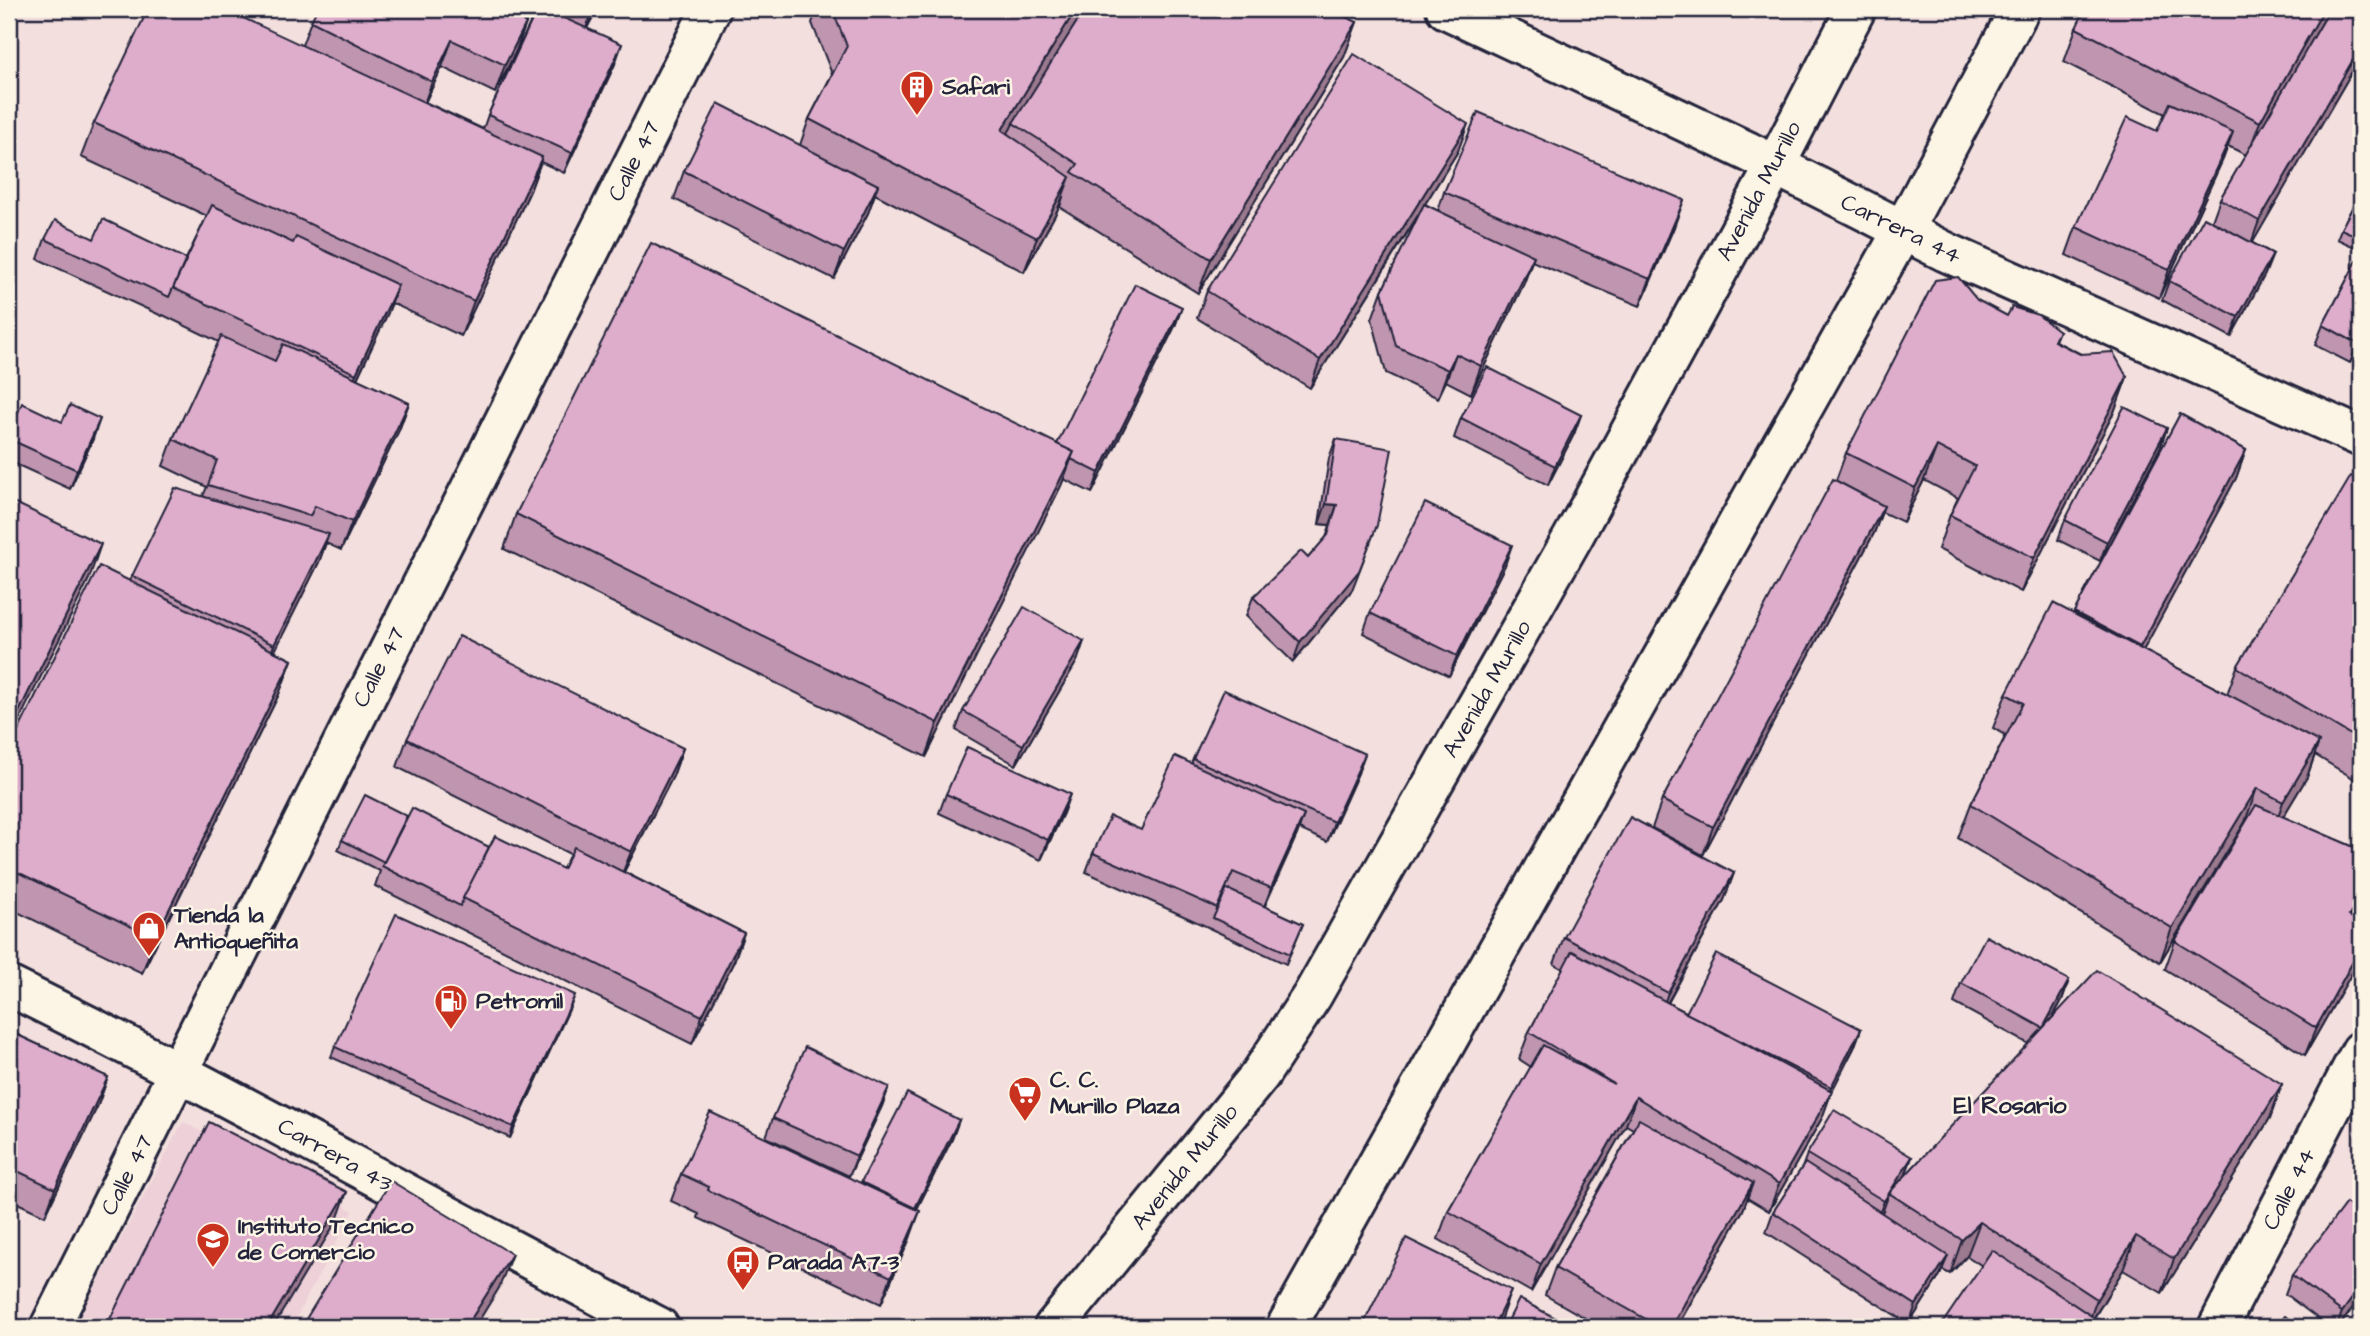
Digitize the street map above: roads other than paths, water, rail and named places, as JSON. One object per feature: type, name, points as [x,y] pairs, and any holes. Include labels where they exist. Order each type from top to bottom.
[{"type":"street","name":"Calle 47","points":[[50,1327],[711,9]]},
{"type":"street","name":"Carrera 44","points":[[1447,9],[1903,230],[2232,382],[2361,437]]},
{"type":"street","name":"Avenida Murillo","points":[[1054,1327],[1260,1076],[1312,996],[1573,537],[1775,166],[1856,9]]},
{"type":"street","points":[[1286,1327],[1903,230],[2020,9]]},
{"type":"street","name":"Carrera 43","points":[[9,986],[180,1071],[523,1258],[659,1327]]},
{"type":"street","name":"Calle 44","points":[[2218,1327],[2361,1051]]},
{"type":"place","name":"Safari","points":[[917,117]]},
{"type":"place","name":"Tienda la Antioqueñita","points":[[149,958]]},
{"type":"place","name":"Petromil","points":[[451,1031]]},
{"type":"place","name":"C. C. Murillo Plaza","points":[[1025,1123]]},
{"type":"place","name":"Instituto Tecnico de Comercio","points":[[213,1269]]},
{"type":"place","name":"Parada A7-3","points":[[743,1292]]},
{"type":"district","name":"El Rosario","points":[[2010,1106]]}]
